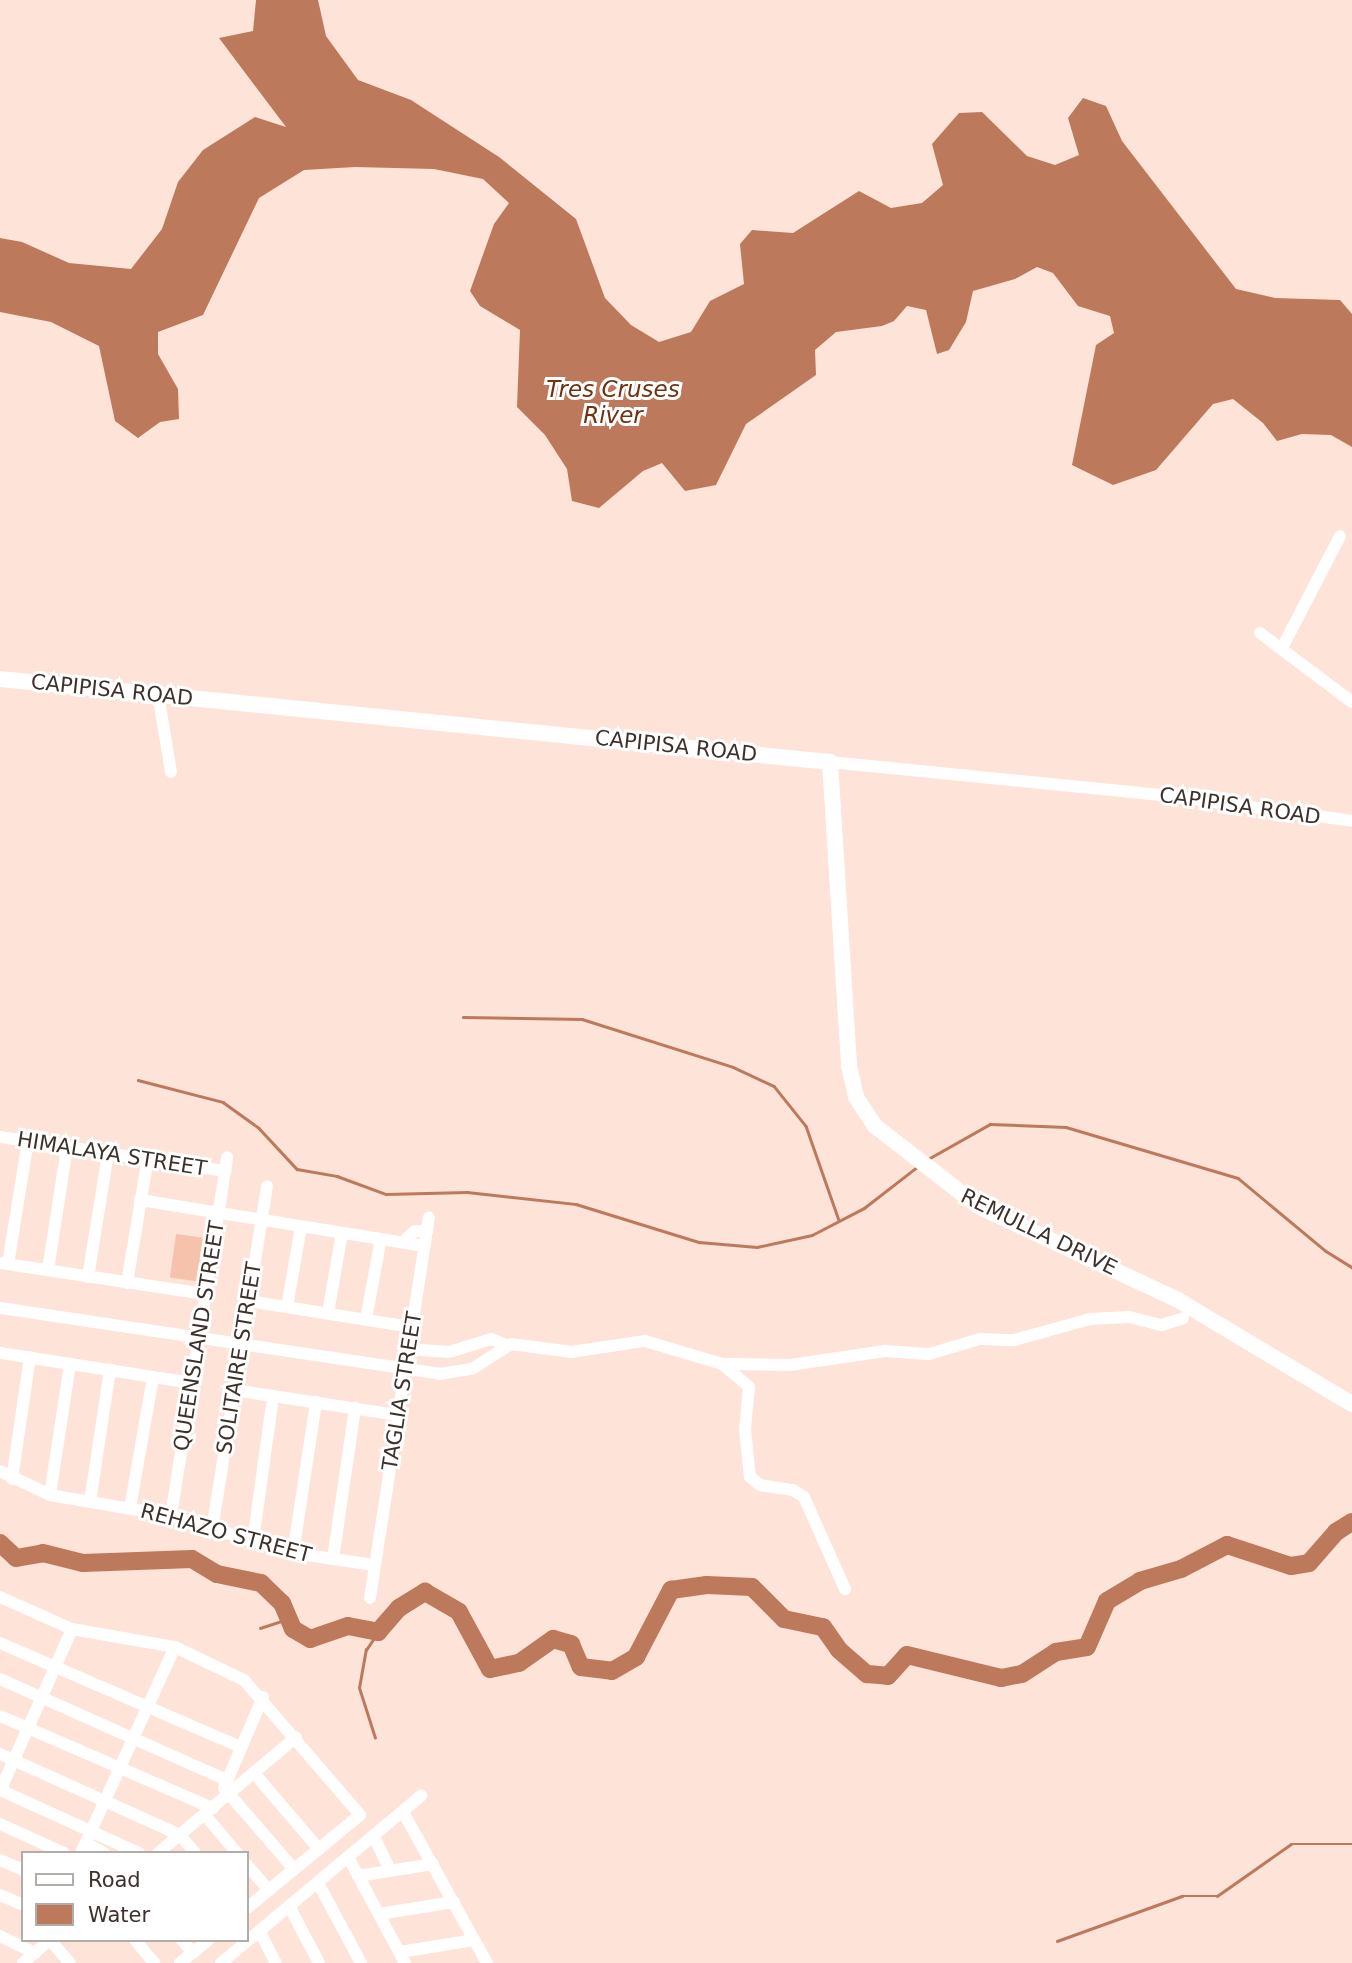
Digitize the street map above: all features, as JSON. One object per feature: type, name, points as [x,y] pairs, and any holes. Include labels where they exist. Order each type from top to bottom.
[{"type":"main road","name":"CAPIPISA ROAD","points":[[0,679],[830,762]]},
{"type":"main road","name":"REMULLA DRIVE","points":[[830,762],[849,1066],[859,1104],[883,1134],[978,1206],[1178,1300],[1352,1404]]},
{"type":"street","points":[[1282,648],[1340,536]]},
{"type":"street","points":[[1260,633],[1352,702]]},
{"type":"street","points":[[158,694],[171,772]]},
{"type":"street","name":"CAPIPISA ROAD","points":[[830,762],[1163,795],[1352,821]]},
{"type":"street","name":"HIMALAYA STREET","points":[[0,1137],[225,1171]]},
{"type":"street","points":[[28,1141],[4,1264],[205,1294]]},
{"type":"street","points":[[48,1270],[67,1147]]},
{"type":"street","points":[[88,1277],[108,1153]]},
{"type":"street","name":"QUEENSLAND STREET","points":[[171,1516],[227,1157]]},
{"type":"street","points":[[127,1283],[148,1158]]},
{"type":"street","name":"SOLITAIRE STREET","points":[[212,1530],[267,1186]]},
{"type":"street","points":[[140,1200],[425,1246]]},
{"type":"street","name":"TAGLIA STREET","points":[[370,1598],[428,1224],[403,1242]]},
{"type":"street","points":[[287,1307],[302,1227]]},
{"type":"street","points":[[328,1313],[342,1233]]},
{"type":"street","points":[[366,1319],[381,1239]]},
{"type":"street","points":[[249,1300],[412,1327]]},
{"type":"street","points":[[0,1308],[439,1374],[472,1369],[507,1345]]},
{"type":"street","points":[[408,1349],[449,1352],[491,1339],[507,1345],[572,1352],[645,1341],[722,1364],[790,1365],[885,1351],[929,1354],[980,1339],[1014,1340],[1090,1319],[1129,1317],[1162,1325],[1183,1318]]},
{"type":"street","points":[[0,1353],[192,1384]]},
{"type":"street","points":[[12,1479],[30,1357]]},
{"type":"street","points":[[50,1494],[70,1364]]},
{"type":"street","points":[[722,1364],[749,1387],[744,1429],[750,1477],[760,1485],[793,1490],[804,1497],[845,1589]]},
{"type":"street","points":[[90,1502],[110,1370]]},
{"type":"street","points":[[130,1508],[153,1377]]},
{"type":"street","points":[[234,1390],[398,1415]]},
{"type":"street","points":[[253,1541],[273,1396]]},
{"type":"street","points":[[293,1553],[316,1402]]},
{"type":"street","points":[[333,1559],[355,1408]]},
{"type":"street","name":"REHAZO STREET","points":[[0,1471],[12,1479],[50,1494],[171,1516],[293,1553],[374,1565]]},
{"type":"street","points":[[0,1597],[72,1629],[175,1647],[223,1667],[262,1697],[360,1815],[248,1907]]},
{"type":"street","points":[[72,1629],[0,1790],[135,1851]]},
{"type":"street","points":[[0,1643],[240,1748]]},
{"type":"street","points":[[84,1848],[175,1647]]},
{"type":"street","points":[[0,1679],[227,1780]]},
{"type":"street","points":[[236,1851],[217,1805],[262,1697]]},
{"type":"street","points":[[0,1716],[120,1769],[217,1805],[294,1869]]},
{"type":"street","points":[[160,1851],[296,1737]]},
{"type":"street","points":[[0,1754],[180,1835],[193,1851]]},
{"type":"street","points":[[254,1773],[319,1849]]},
{"type":"street","points":[[228,1961],[289,1906],[421,1796]]},
{"type":"street","points":[[403,1812],[487,1963]]},
{"type":"street","points":[[0,1824],[60,1851]]},
{"type":"street","points":[[374,1837],[390,1870]]},
{"type":"street","points":[[348,1857],[403,1958],[474,1940]]},
{"type":"street","points":[[0,1860],[21,1869]]},
{"type":"street","points":[[358,1876],[433,1864]]},
{"type":"street","points":[[248,1866],[269,1890]]},
{"type":"street","points":[[318,1883],[361,1963]]},
{"type":"street","points":[[0,1895],[21,1904]]},
{"type":"street","points":[[379,1914],[454,1902]]},
{"type":"street","points":[[289,1906],[320,1963]]},
{"type":"street","points":[[260,1932],[276,1963]]},
{"type":"street","points":[[0,1936],[38,1948],[23,1963]]},
{"type":"street","points":[[51,1942],[70,1963]]},
{"type":"street","points":[[137,1942],[154,1963]]},
{"type":"street","points":[[184,1942],[193,1953]]},
{"type":"street","points":[[180,1963],[206,1942]]},
{"type":"shaded area","points":[[176,1234],[203,1238],[197,1281],[170,1278]]},
{"type":"water","name":"Tres Cruses River","points":[[256,0],[318,0],[326,36],[358,80],[411,100],[499,157],[576,219],[605,298],[631,325],[659,342],[691,332],[710,301],[744,284],[740,244],[752,230],[793,233],[859,191],[891,208],[922,203],[943,185],[932,144],[959,113],[982,112],[1027,156],[1055,165],[1079,155],[1068,118],[1083,98],[1106,106],[1122,141],[1236,289],[1275,298],[1340,300],[1352,314],[1352,447],[1331,435],[1302,434],[1277,441],[1263,423],[1233,399],[1213,404],[1156,470],[1113,485],[1072,465],[1096,345],[1114,333],[1110,316],[1078,306],[1053,273],[1037,267],[1015,279],[973,291],[966,322],[949,350],[937,354],[926,310],[907,306],[894,321],[882,326],[836,332],[815,350],[816,375],[746,424],[716,485],[685,491],[662,463],[643,471],[599,508],[572,501],[567,469],[545,435],[517,407],[520,330],[480,306],[470,291],[494,224],[509,203],[483,179],[434,169],[355,167],[304,170],[259,198],[203,315],[158,332],[158,354],[178,389],[179,419],[160,422],[138,438],[115,421],[99,346],[51,322],[0,312],[0,238],[22,242],[69,263],[131,269],[162,229],[178,182],[203,150],[255,117],[286,127],[219,38],[253,31]]},
{"type":"waterway","points":[[463,1017],[582,1019],[733,1067],[774,1086],[806,1126],[839,1220]]},
{"type":"waterway","points":[[138,1080],[223,1102],[259,1128],[297,1169],[337,1176],[386,1194],[467,1192],[576,1204],[699,1242],[757,1247],[812,1235],[864,1208],[917,1167]]},
{"type":"waterway","points":[[928,1159],[990,1124],[1066,1127],[1238,1178],[1326,1251],[1352,1267]]},
{"type":"waterway","points":[[0,1543],[16,1558],[43,1553],[83,1563],[192,1559],[217,1574],[261,1583],[282,1603],[293,1629],[310,1639],[348,1626],[378,1632],[399,1608],[425,1592],[459,1612],[490,1669],[519,1663],[553,1639],[571,1644],[581,1667],[612,1671],[636,1657],[671,1590],[707,1585],[752,1587],[784,1619],[823,1627],[839,1650],[867,1674],[888,1676],[907,1655],[1001,1678],[1022,1674],[1056,1652],[1087,1647],[1107,1601],[1140,1581],[1181,1569],[1227,1545],[1291,1566],[1309,1563],[1336,1532],[1352,1522]]},
{"type":"waterway","points":[[260,1628],[288,1619]]},
{"type":"waterway","points":[[375,1738],[359,1688],[366,1650],[378,1632]]},
{"type":"waterway","points":[[1057,1941],[1182,1896],[1217,1896],[1291,1844],[1352,1844]]}]
